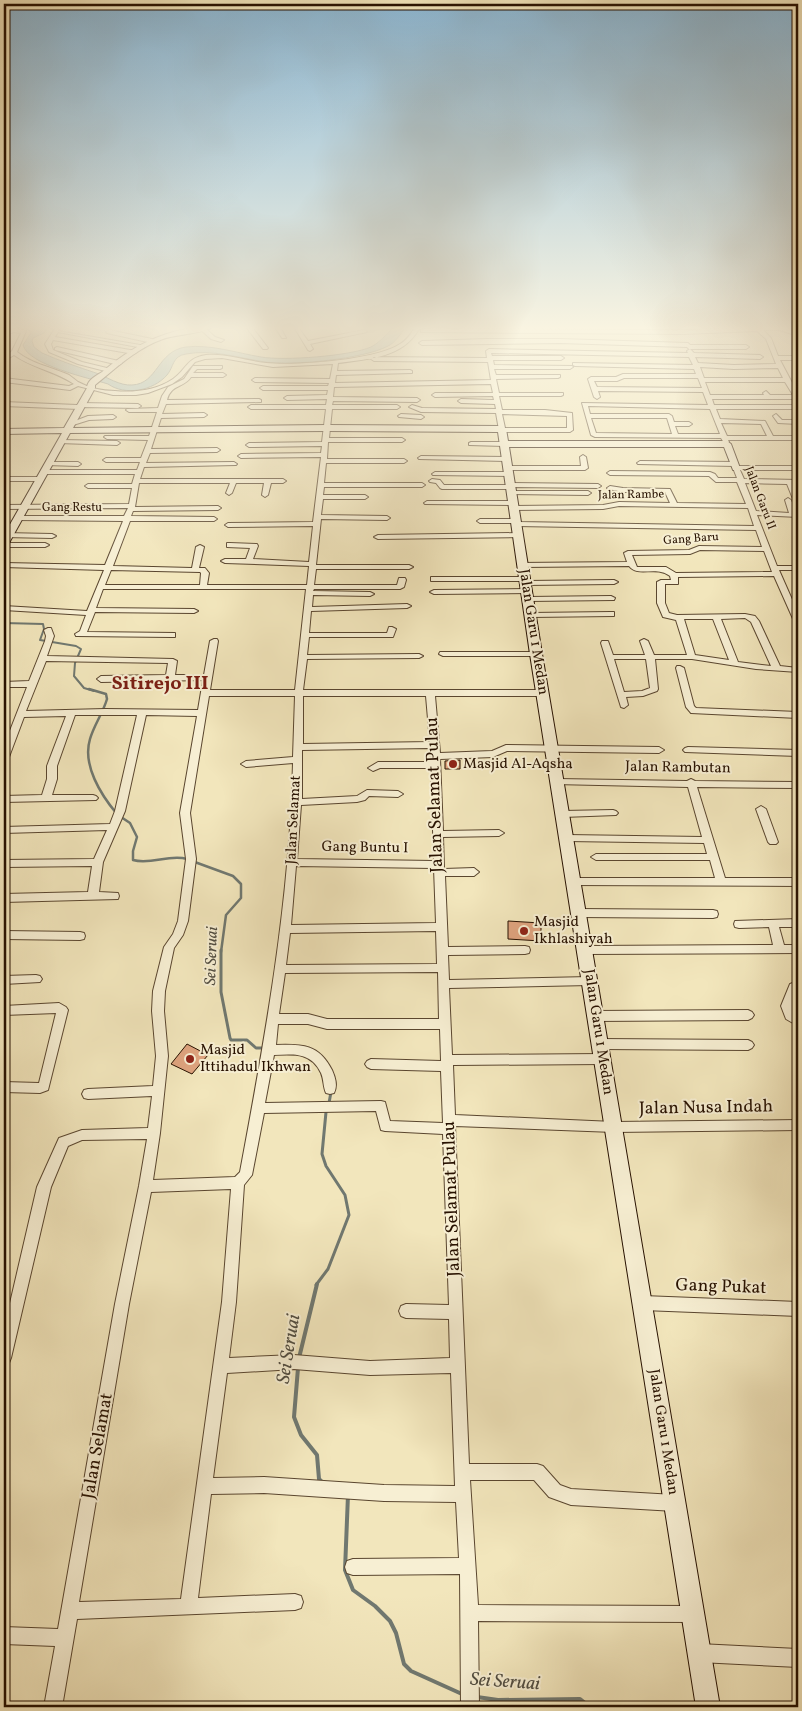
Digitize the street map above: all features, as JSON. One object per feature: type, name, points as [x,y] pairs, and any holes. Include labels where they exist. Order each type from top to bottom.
[{"type":"street","points":[[57,407],[79,408]]},
{"type":"street","points":[[4,411],[113,407]]},
{"type":"street","points":[[162,407],[135,484],[131,508],[83,632],[79,634],[172,635]]},
{"type":"street","points":[[251,407],[396,407]]},
{"type":"street","name":"Jalan Garu 1 Medan","points":[[498,407],[536,654],[708,1707]]},
{"type":"street","points":[[587,407],[595,435],[642,439],[798,438]]},
{"type":"street","name":"Jalan Garu II","points":[[712,407],[766,549],[798,621]]},
{"type":"street","points":[[785,407],[798,407]]},
{"type":"street","points":[[8,532],[79,408]]},
{"type":"street","name":"Jalan Selamat","points":[[238,1183],[246,1174],[269,1050],[281,969],[297,802],[299,692],[329,408]]},
{"type":"street","points":[[412,408],[421,413]]},
{"type":"street","points":[[108,410],[204,415]]},
{"type":"street","points":[[401,416],[421,413],[499,412],[570,414],[571,429],[510,482],[480,521]]},
{"type":"street","points":[[420,428],[421,413]]},
{"type":"street","points":[[588,416],[669,416],[676,435]]},
{"type":"street","points":[[776,416],[780,422],[798,422]]},
{"type":"street","points":[[69,428],[86,418],[113,417]]},
{"type":"street","points":[[718,421],[763,422],[771,438]]},
{"type":"street","points":[[671,424],[689,424]]},
{"type":"street","points":[[4,431],[69,428],[154,434]]},
{"type":"street","points":[[99,436],[327,428],[420,428],[510,482]]},
{"type":"street","points":[[378,537],[510,482],[642,439],[676,435],[725,439]]},
{"type":"street","points":[[249,445],[402,440]]},
{"type":"street","points":[[60,444],[117,443]]},
{"type":"street","points":[[60,444],[110,447]]},
{"type":"street","points":[[471,444],[510,482]]},
{"type":"street","points":[[147,451],[217,450]]},
{"type":"street","points":[[241,456],[404,461]]},
{"type":"street","points":[[427,503],[510,482],[585,468],[583,457]]},
{"type":"street","points":[[422,458],[510,482],[758,528]]},
{"type":"street","points":[[106,460],[141,466]]},
{"type":"street","points":[[385,461],[385,470]]},
{"type":"street","points":[[640,463],[798,468]]},
{"type":"street","points":[[4,479],[78,464]]},
{"type":"street","points":[[44,471],[234,464]]},
{"type":"street","points":[[478,468],[510,482]]},
{"type":"street","points":[[435,474],[588,493]]},
{"type":"street","points":[[610,474],[710,474],[716,480],[798,482]]},
{"type":"street","points":[[228,493],[234,480]]},
{"type":"street","points":[[88,486],[234,480],[282,481]]},
{"type":"street","points":[[266,495],[268,481]]},
{"type":"street","points":[[322,482],[422,481]]},
{"type":"street","points":[[432,481],[438,481],[442,487],[510,482],[598,486]]},
{"type":"street","points":[[789,481],[796,499]]},
{"type":"street","name":"Jalan Rambe","points":[[510,482],[602,507],[619,504],[674,505],[795,512]]},
{"type":"street","points":[[610,488],[623,490],[667,487],[674,505]]},
{"type":"street","points":[[321,497],[365,497]]},
{"type":"street","points":[[788,500],[795,512]]},
{"type":"street","points":[[4,507],[218,508]]},
{"type":"street","points":[[228,525],[387,518]]},
{"type":"street","name":"Gang Restu","points":[[8,532],[126,520],[214,519]]},
{"type":"street","points":[[8,532],[52,536]]},
{"type":"street","points":[[8,532],[45,545]]},
{"type":"street","points":[[230,546],[254,546],[249,562]]},
{"type":"street","points":[[194,570],[200,547]]},
{"type":"street","name":"Gang Baru","points":[[631,564],[628,554],[630,552],[690,552],[699,548],[766,549]]},
{"type":"street","points":[[225,561],[312,566],[409,567]]},
{"type":"street","points":[[526,589],[631,564],[636,569],[666,569],[674,575],[798,570]]},
{"type":"street","points":[[4,565],[204,571],[203,587]]},
{"type":"street","points":[[674,575],[675,582],[660,582],[662,593],[660,599],[666,615],[679,618],[683,616],[744,616],[752,618],[777,669]]},
{"type":"street","points":[[434,579],[610,598]]},
{"type":"street","points":[[101,587],[310,589],[400,587],[402,580]]},
{"type":"street","points":[[434,592],[526,589],[614,582]]},
{"type":"street","points":[[310,589],[370,594]]},
{"type":"street","points":[[526,589],[610,614]]},
{"type":"street","points":[[309,609],[407,606]]},
{"type":"street","points":[[4,608],[38,612],[194,611]]},
{"type":"street","points":[[716,616],[734,663]]},
{"type":"street","points":[[679,618],[692,657]]},
{"type":"street","points":[[306,635],[390,635],[392,629]]},
{"type":"street","points":[[4,757],[48,643],[50,636],[48,630]]},
{"type":"street","name":"Jalan Selamat","points":[[53,1707],[122,1304],[146,1186],[162,1056],[158,1011],[159,991],[169,947],[178,935],[183,921],[191,862],[185,813],[214,641]]},
{"type":"street","points":[[621,695],[644,693],[654,689],[650,656],[644,641]]},
{"type":"street","points":[[605,643],[624,705]]},
{"type":"street","points":[[443,654],[536,654]]},
{"type":"street","points":[[304,657],[419,656]]},
{"type":"street","points":[[610,657],[692,657],[777,669],[798,670]]},
{"type":"street","points":[[42,658],[173,661],[170,678]]},
{"type":"street","points":[[680,668],[690,707],[698,712],[798,716]]},
{"type":"street","points":[[101,679],[209,677]]},
{"type":"street","points":[[4,684],[33,684]]},
{"type":"street","name":"Jalan Selamat Pulau","points":[[430,692],[435,755],[462,1472],[468,1566],[470,1707]]},
{"type":"street","points":[[206,693],[543,693]]},
{"type":"street","points":[[22,714],[102,712],[202,713]]},
{"type":"street","points":[[93,896],[98,862],[107,846],[116,818],[142,712]]},
{"type":"street","points":[[46,798],[52,779],[52,766],[71,713]]},
{"type":"street","points":[[298,747],[435,755],[493,754],[506,748],[659,750]]},
{"type":"street","points":[[688,750],[798,753]]},
{"type":"street","points":[[373,768],[378,765],[435,755]]},
{"type":"street","points":[[246,764],[297,760]]},
{"type":"street","name":"Jalan Rambutan","points":[[557,782],[691,782],[798,785]]},
{"type":"street","points":[[691,782],[721,882]]},
{"type":"street","points":[[297,802],[357,799],[362,798],[367,793],[398,794]]},
{"type":"street","points":[[4,800],[94,798]]},
{"type":"street","points":[[761,809],[773,842]]},
{"type":"street","points":[[563,814],[614,813]]},
{"type":"street","points":[[4,830],[116,818]]},
{"type":"street","points":[[437,834],[499,833]]},
{"type":"street","points":[[567,838],[708,840]]},
{"type":"street","points":[[596,856],[713,857]]},
{"type":"street","points":[[4,862],[98,862]]},
{"type":"street","name":"Gang Buntu I","points":[[292,862],[474,872]]},
{"type":"street","points":[[574,882],[798,882]]},
{"type":"street","points":[[4,898],[114,896]]},
{"type":"street","points":[[579,913],[714,914]]},
{"type":"street","points":[[773,923],[779,948]]},
{"type":"street","points":[[739,924],[798,923]]},
{"type":"street","points":[[285,929],[441,927]]},
{"type":"street","points":[[4,935],[80,936]]},
{"type":"street","points":[[585,950],[798,948]]},
{"type":"street","points":[[442,951],[525,950]]},
{"type":"street","points":[[281,969],[442,968]]},
{"type":"street","points":[[4,980],[36,979]]},
{"type":"street","points":[[443,984],[590,981]]},
{"type":"street","points":[[798,985],[794,988],[787,1006],[790,1016],[798,1021]]},
{"type":"street","points":[[4,1010],[60,1008],[62,1010],[44,1086],[40,1088],[4,1087]]},
{"type":"street","points":[[596,1016],[748,1015]]},
{"type":"street","points":[[274,1019],[308,1019],[327,1024],[445,1024]]},
{"type":"street","points":[[371,1064],[446,1063],[602,1052],[748,1045]]},
{"type":"street","points":[[269,1050],[308,1050],[316,1054],[329,1076],[330,1089]]},
{"type":"street","points":[[88,1094],[159,1091]]},
{"type":"street","name":"Jalan Nusa Indah","points":[[258,1108],[381,1106],[385,1126],[450,1125],[614,1128],[798,1125]]},
{"type":"street","points":[[4,1353],[44,1187],[64,1142],[82,1135],[154,1133]]},
{"type":"street","points":[[146,1186],[238,1183],[229,1302],[188,1608]]},
{"type":"street","name":"Gang Pukat","points":[[643,1303],[798,1309]]},
{"type":"street","points":[[406,1311],[457,1312]]},
{"type":"street","points":[[221,1366],[298,1362],[370,1368],[458,1366]]},
{"type":"street","points":[[462,1472],[536,1472],[555,1491],[571,1497],[675,1503]]},
{"type":"street","points":[[205,1486],[264,1485],[384,1493],[464,1494]]},
{"type":"street","points":[[353,1567],[468,1566]]},
{"type":"street","points":[[70,1610],[188,1608],[295,1602]]},
{"type":"street","points":[[469,1613],[693,1614]]},
{"type":"street","points":[[4,1635],[66,1638]]},
{"type":"street","points":[[699,1653],[798,1658]]},
{"type":"building","name":"Masjid Al-Aqsha","points":[[460,760],[460,769],[445,769],[445,761]]},
{"type":"building","name":"Masjid Ikhlashiyah","points":[[508,921],[541,923],[541,941],[508,939]]},
{"type":"building","name":"Masjid Ittihadul Ikhwan","points":[[187,1044],[208,1055],[192,1074],[171,1064]]},
{"type":"waterway","name":"Sei Seruai","points":[[4,623],[43,624],[44,629],[40,640],[76,646],[81,649],[75,663],[74,676],[84,688],[94,691]]},
{"type":"waterway","name":"Sei Seruai","points":[[89,689],[106,694],[107,699],[90,739],[88,749],[91,769],[99,789],[117,814]]},
{"type":"waterway","name":"Sei Seruai","points":[[121,817],[130,823],[137,837],[133,851],[133,860],[187,859]]},
{"type":"waterway","name":"Sei Seruai","points":[[192,861],[233,876],[241,884],[241,898],[226,915],[221,952]]},
{"type":"waterway","name":"Sei Seruai","points":[[221,952],[221,992],[230,1038],[231,1040],[247,1040],[256,1048],[265,1048]]},
{"type":"waterway","name":"Sei Seruai","points":[[329,1103],[331,1092]]},
{"type":"waterway","name":"Sei Seruai","points":[[316,1285],[328,1269],[349,1215],[345,1195],[326,1166],[322,1154],[326,1112]]},
{"type":"waterway","name":"Sei Seruai","points":[[299,1358],[317,1284]]},
{"type":"waterway","name":"Sei Seruai","points":[[298,1368],[294,1417],[301,1435],[317,1455],[319,1479],[322,1482]]},
{"type":"waterway","name":"Sei Seruai","points":[[348,1495],[345,1570],[353,1590],[375,1606],[390,1621],[396,1633],[404,1664],[411,1671],[462,1694]]},
{"type":"waterway","name":"Sei Seruai","points":[[477,1697],[498,1700],[580,1699],[590,1707]]},
{"type":"waterway","name":"Sei Seruai","points":[[626,1707],[639,1704],[643,1707]]},
{"type":"place","name":"Masjid Al-Aqsha","points":[[453,764]]},
{"type":"place","name":"Masjid Ikhlashiyah","points":[[524,931]]},
{"type":"place","name":"Masjid Ittihadul Ikhwan","points":[[190,1059]]},
{"type":"district","name":"Sitirejo III","points":[[160,684]]}]
